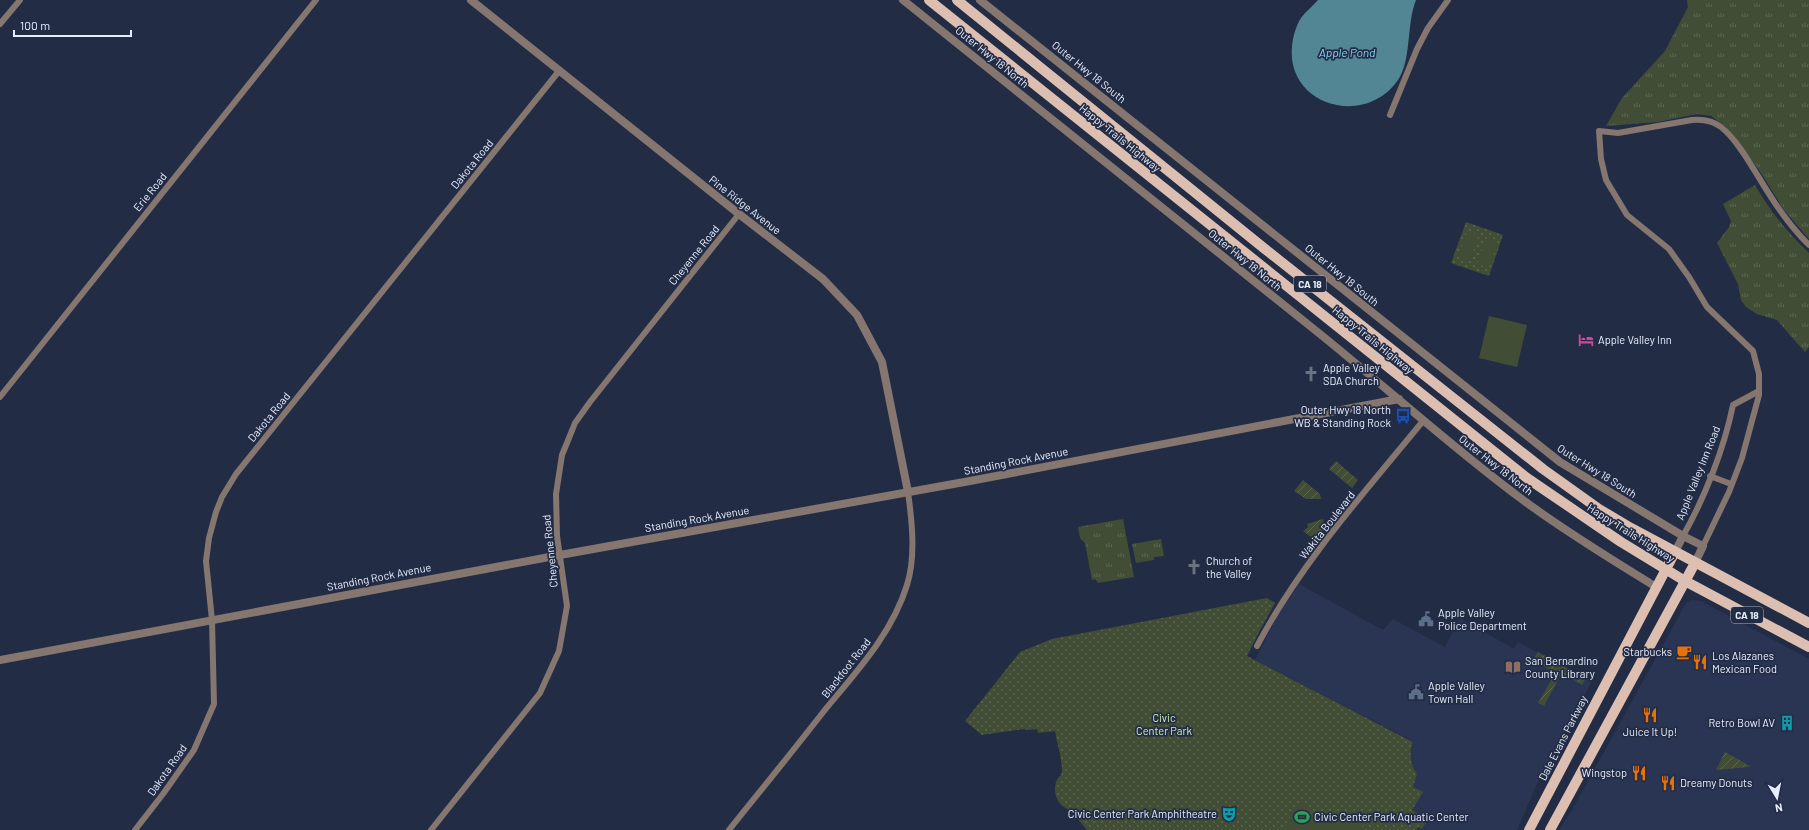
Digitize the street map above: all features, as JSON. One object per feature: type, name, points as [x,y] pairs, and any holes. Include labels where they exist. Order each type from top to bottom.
[{"type":"main road","name":"Happy Trails Highway","points":[[929,0],[1527,478],[1615,538],[1665,569],[1809,648]]},
{"type":"main road","name":"Happy Trails Highway","points":[[957,0],[1265,249],[1543,469],[1599,509],[1695,563],[1809,623]]},
{"type":"main road","name":"Dale Evans Parkway","points":[[1529,830],[1675,552]]},
{"type":"main road","points":[[1550,830],[1695,563]]},
{"type":"street","points":[[0,24],[20,0]]},
{"type":"street","name":"Erie Road","points":[[0,397],[316,0]]},
{"type":"street","name":"Pine Ridge Avenue","points":[[471,0],[739,214],[824,279],[857,315],[882,362],[908,492]]},
{"type":"street","name":"Outer Hwy 18 North","points":[[903,0],[1263,288],[1399,399],[1423,421],[1524,501],[1583,542],[1656,587]]},
{"type":"street","name":"Outer Hwy 18 South","points":[[980,0],[1560,462],[1683,536],[1703,546]]},
{"type":"street","points":[[1390,115],[1417,49],[1428,28],[1448,0]]},
{"type":"street","name":"Dakota Road","points":[[135,830],[194,750],[214,704],[212,620],[206,561],[209,538],[222,497],[236,474],[559,71]]},
{"type":"street","points":[[1695,563],[1731,484],[1752,426],[1759,391],[1759,374],[1753,351],[1707,307],[1689,277],[1669,249],[1627,216],[1606,180],[1599,141],[1599,131],[1618,133],[1692,120],[1702,119],[1711,121],[1729,135],[1772,199],[1797,232],[1809,245]]},
{"type":"street","name":"Cheyenne Road","points":[[431,830],[540,693],[559,651],[567,606],[555,517],[556,494],[562,455],[575,423],[739,214]]},
{"type":"street","name":"Apple Valley Inn Road","points":[[1675,552],[1710,476],[1727,433],[1733,405],[1759,391]]},
{"type":"street","name":"Standing Rock Avenue","points":[[0,660],[560,555],[1046,467],[1399,399]]},
{"type":"street","name":"Wakita Boulevard","points":[[1257,646],[1275,611],[1325,541],[1423,421]]},
{"type":"street","points":[[1710,476],[1731,484]]},
{"type":"street","name":"Blackfoot Road","points":[[730,830],[852,677],[890,626],[908,584],[912,524],[908,492]]},
{"type":"shaded area","points":[[1299,584],[1383,630],[1393,619],[1445,647],[1460,618],[1514,649],[1518,642],[1592,681],[1537,784],[1517,830],[1416,830],[1418,827],[1422,829],[1412,810],[1413,787],[1417,774],[1413,768],[1410,757],[1413,741],[1255,660],[1278,615]]},
{"type":"shaded area","points":[[1693,600],[1701,601],[1809,659],[1809,830],[1559,830],[1571,812],[1686,603]]},
{"type":"green space","points":[[1687,0],[1809,0],[1809,239],[1784,210],[1759,170],[1726,127],[1711,116],[1697,114],[1658,122],[1606,126],[1622,98],[1665,51],[1688,7]]},
{"type":"green space","points":[[1755,185],[1779,221],[1809,253],[1809,347],[1805,352],[1777,320],[1757,314],[1746,307],[1741,300],[1738,284],[1717,243],[1729,227],[1731,221],[1723,204]]},
{"type":"green space","points":[[1466,222],[1503,235],[1489,276],[1451,263]]},
{"type":"green space","points":[[1467,231],[1479,235],[1470,261],[1458,257]]},
{"type":"green space","points":[[1486,238],[1498,242],[1489,268],[1477,264]]},
{"type":"green space","points":[[1489,316],[1527,325],[1517,367],[1479,358]]},
{"type":"green space","points":[[1336,461],[1358,480],[1352,488],[1329,469]]},
{"type":"green space","points":[[1303,480],[1320,494],[1321,499],[1306,499],[1294,491]]},
{"type":"green space","points":[[1123,519],[1134,577],[1098,583],[1095,579],[1092,580],[1085,543],[1080,538],[1078,527]]},
{"type":"green space","points":[[1323,519],[1324,531],[1317,539],[1315,540],[1303,531],[1308,527],[1307,524]]},
{"type":"green space","points":[[1161,539],[1164,556],[1154,557],[1154,560],[1136,563],[1132,544]]},
{"type":"green space","name":"Civic Center Park","points":[[1267,598],[1275,603],[1247,656],[1413,742],[1411,758],[1413,767],[1417,774],[1413,787],[1423,792],[1412,810],[1428,819],[1422,829],[1418,827],[1416,830],[1087,830],[1076,817],[1081,814],[1078,809],[1073,809],[1072,811],[1064,807],[1056,796],[1056,782],[1061,775],[1062,766],[1055,731],[1038,733],[1037,729],[1024,729],[982,735],[965,721],[1020,652],[1052,639]]},
{"type":"green space","points":[[1538,652],[1586,678],[1582,685],[1569,677],[1567,680],[1533,660]]},
{"type":"green space","points":[[1554,675],[1559,678],[1544,706],[1538,703]]},
{"type":"green space","points":[[1725,752],[1750,766],[1716,770]]},
{"type":"green space","name":"Civic Center Park Aquatic Center","points":[[1300,803],[1308,809],[1308,814],[1313,817],[1314,824],[1360,816],[1363,830],[1282,830]]},
{"type":"water","name":"Apple Pond","points":[[1318,0],[1416,0],[1402,72],[1398,80],[1384,95],[1367,103],[1348,106],[1330,104],[1314,96],[1301,83],[1293,67],[1293,39],[1301,18]]},
{"type":"place","name":"Apple Valley Inn","points":[[1586,340]]},
{"type":"place","name":"Apple Valley SDA Church","points":[[1311,374]]},
{"type":"place","name":"Outer Hwy 18 North WB & Standing Rock","points":[[1403,416]]},
{"type":"place","name":"Church of the Valley","points":[[1194,567]]},
{"type":"place","name":"Apple Valley Police Department","points":[[1426,619]]},
{"type":"place","name":"Starbucks","points":[[1684,652]]},
{"type":"place","name":"Los Alazanes Mexican Food","points":[[1700,662]]},
{"type":"place","name":"San Bernardino County Library","points":[[1513,667]]},
{"type":"place","name":"Apple Valley Town Hall","points":[[1416,692]]},
{"type":"place","name":"Juice It Up!","points":[[1650,715]]},
{"type":"place","name":"Retro Bowl AV","points":[[1787,723]]},
{"type":"place","name":"Wingstop","points":[[1639,773]]},
{"type":"place","name":"Dreamy Donuts","points":[[1668,783]]},
{"type":"place","name":"Civic Center Park Amphitheatre","points":[[1229,814]]},
{"type":"place","name":"Civic Center Park Aquatic Center","points":[[1302,817]]}]
